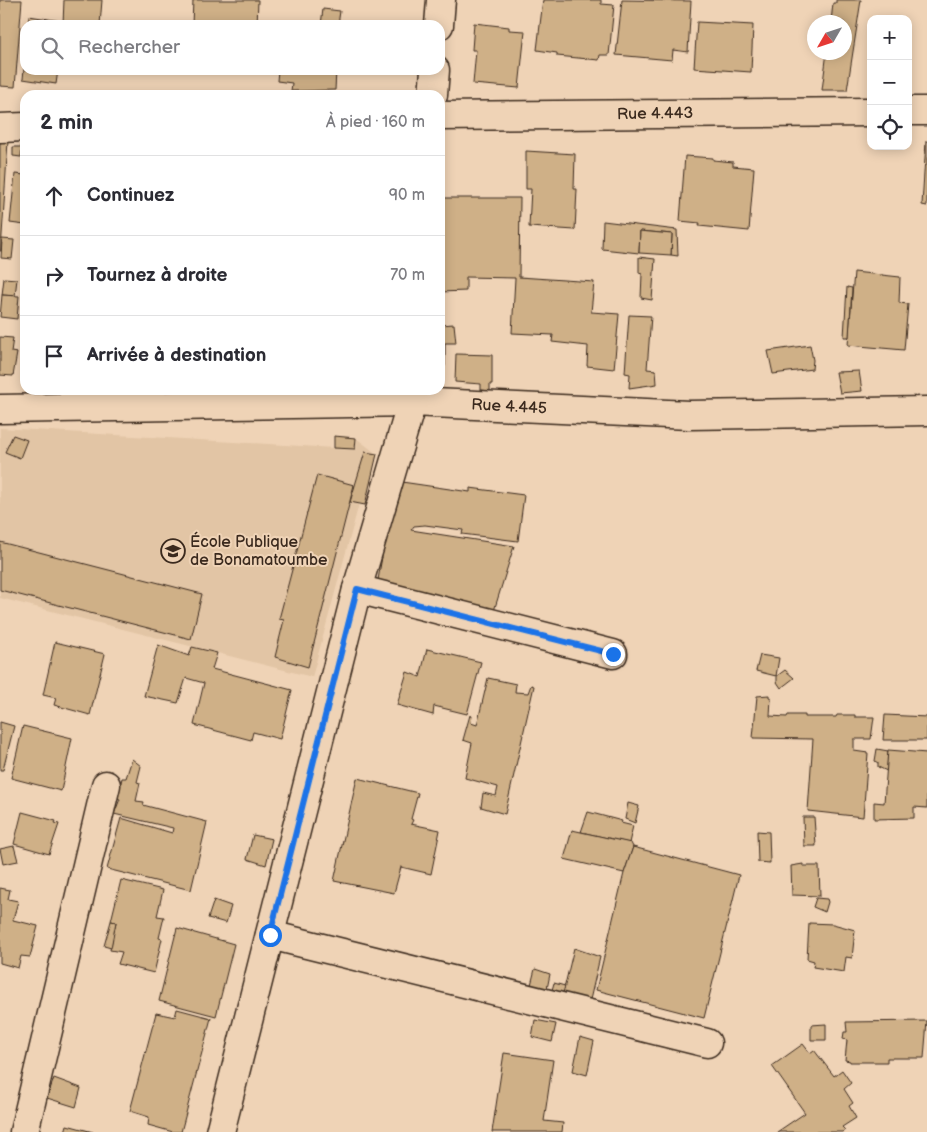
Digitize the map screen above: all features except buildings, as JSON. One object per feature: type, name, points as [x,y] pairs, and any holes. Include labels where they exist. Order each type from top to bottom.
[{"type":"street","points":[[439,20],[441,0]]},
{"type":"street","points":[[433,90],[435,75]]},
{"type":"street","points":[[912,111],[927,111]]},
{"type":"street","name":"Rue 4.443","points":[[445,116],[867,112]]},
{"type":"street","points":[[0,128],[20,127]]},
{"type":"street","points":[[220,1132],[357,589],[412,396]]},
{"type":"street","name":"Rue 4.445","points":[[0,409],[412,396],[689,415],[927,411]]},
{"type":"street","points":[[357,589],[613,654]]},
{"type":"street","points":[[24,1132],[106,785]]},
{"type":"street","points":[[270,935],[707,1043]]},
{"type":"shaded area","name":"École Publique de Bonamatoumbe","points":[[0,428],[334,448],[334,436],[356,438],[377,454],[365,505],[359,504],[312,677],[0,598]]},
{"type":"place","name":"École Publique de Bonamatoumbe","points":[[173,551]]},
{"type":"route","points":[[270,935],[357,589],[613,654]]}]
